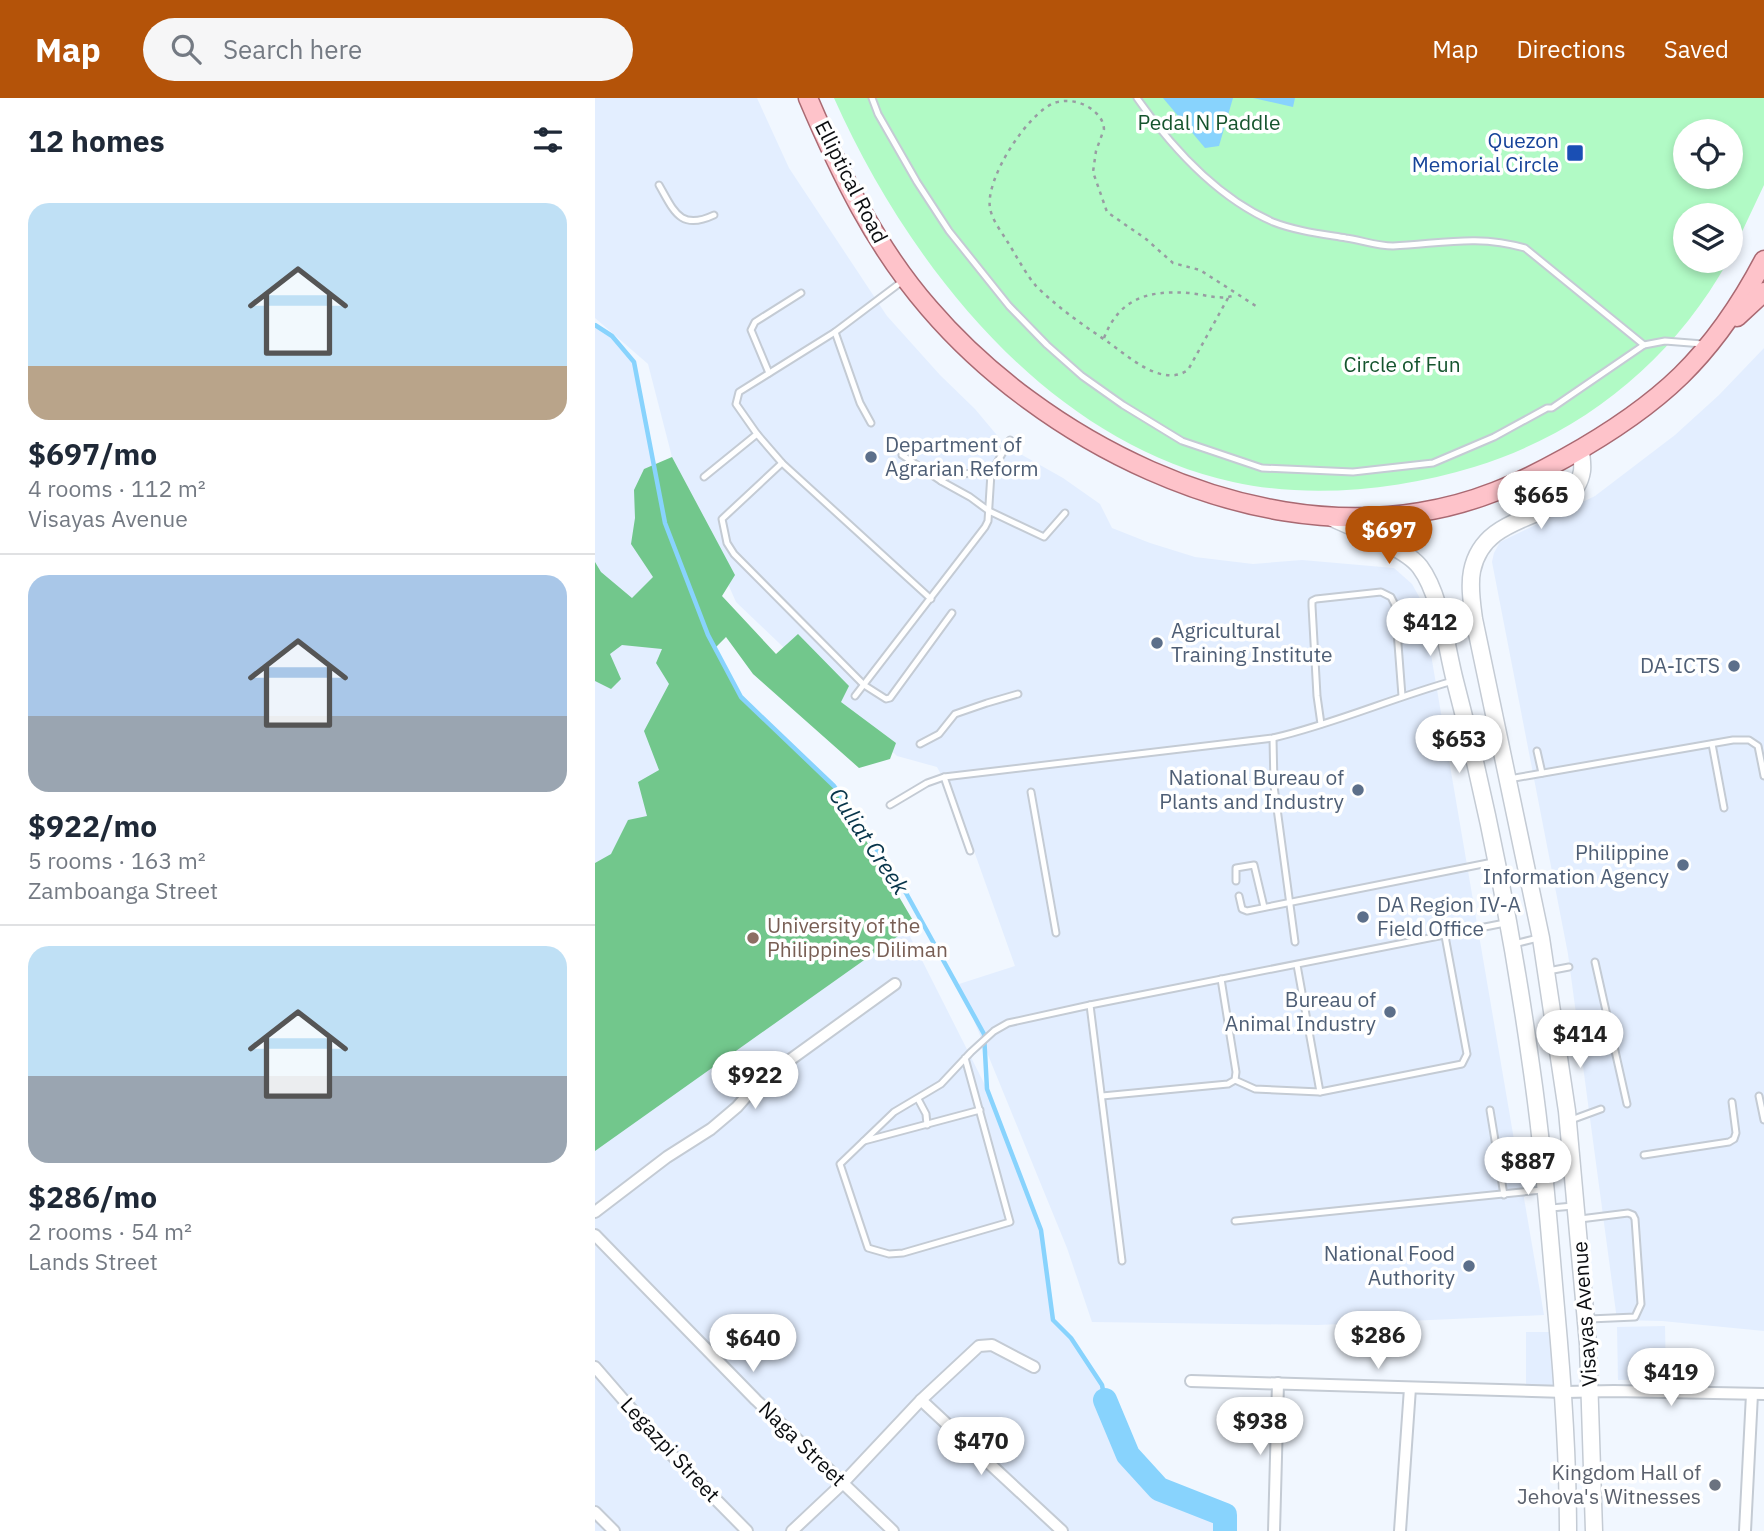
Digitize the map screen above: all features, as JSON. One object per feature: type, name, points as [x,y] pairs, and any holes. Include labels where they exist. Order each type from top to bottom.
[{"type":"main road","name":"Elliptical Road","points":[[809,98],[864,215],[905,279],[957,339],[987,367],[1052,417],[1092,442],[1150,471],[1249,503],[1328,516],[1388,516],[1447,507],[1504,490],[1531,478],[1655,400],[1685,374],[1716,338],[1764,260]]},
{"type":"main road","points":[[1716,338],[1764,292]]},
{"type":"main road","name":"Visayas Avenue","points":[[1568,1531],[1586,1320],[1578,1213],[1547,971],[1474,619],[1472,572],[1483,544],[1495,532],[1570,495],[1579,483],[1583,470],[1581,449]]},
{"type":"main road","name":"Visayas Avenue","points":[[1328,516],[1414,560],[1422,569],[1434,598],[1480,784],[1509,922],[1532,1066],[1548,1209],[1578,1392],[1594,1531]]},
{"type":"main road","points":[[1480,784],[1495,785],[1509,779]]},
{"type":"main road","points":[[1485,808],[1495,802],[1514,804]]},
{"type":"street","points":[[595,1212],[667,1157],[711,1129],[737,1107],[758,1083],[895,984]]},
{"type":"street","name":"Naga Street","points":[[595,1235],[756,1400],[893,1531]]},
{"type":"street","points":[[792,1531],[842,1484],[921,1400],[979,1346],[992,1345],[1034,1367]]},
{"type":"street","name":"Legazpi Street","points":[[595,1367],[666,1449],[747,1531]]},
{"type":"street","points":[[1191,1381],[1578,1392],[1764,1394]]},
{"type":"street","points":[[1274,1531],[1278,1383]]},
{"type":"street","points":[[1400,1531],[1410,1388]]},
{"type":"street","points":[[1745,1531],[1752,1394]]},
{"type":"street","points":[[921,1400],[1062,1531]]},
{"type":"street","points":[[595,1512],[614,1531]]},
{"type":"lane","points":[[871,98],[917,183],[949,231],[1009,306],[1065,361],[1103,391],[1162,430],[1203,450],[1262,468],[1353,472],[1433,463],[1552,408],[1644,345],[1716,338]]},
{"type":"lane","points":[[1137,98],[1161,132],[1199,172],[1229,196],[1274,222],[1320,234],[1394,246],[1451,240],[1506,242],[1525,248],[1644,345]]},
{"type":"lane","points":[[659,185],[675,214],[686,220],[693,223],[714,215]]},
{"type":"lane","points":[[905,279],[835,332],[741,390],[736,401],[757,434],[782,463],[931,599]]},
{"type":"lane","points":[[769,373],[751,330],[755,322],[801,293]]},
{"type":"lane","points":[[835,332],[860,403],[871,423]]},
{"type":"lane","points":[[703,477],[757,434]]},
{"type":"lane","points":[[855,696],[985,527],[989,511],[991,473],[1010,440]]},
{"type":"lane","points":[[902,455],[989,511],[1044,537],[1065,513]]},
{"type":"lane","points":[[782,463],[722,519],[727,543],[734,554],[864,685],[885,699],[890,698],[952,613]]},
{"type":"lane","points":[[941,481],[948,474],[991,473]]},
{"type":"lane","points":[[1321,724],[1313,619],[1313,601],[1316,599],[1381,592],[1391,597],[1395,605],[1402,696]]},
{"type":"lane","points":[[890,805],[927,783],[944,777],[1273,738],[1455,681]]},
{"type":"lane","points":[[920,744],[939,734],[955,714],[1018,694]]},
{"type":"lane","points":[[1273,738],[1274,786],[1295,942]]},
{"type":"lane","points":[[1509,779],[1733,740],[1749,740],[1758,746],[1764,776]]},
{"type":"lane","points":[[1712,744],[1724,808]]},
{"type":"lane","points":[[1537,751],[1542,773]]},
{"type":"lane","points":[[944,777],[970,851]]},
{"type":"lane","points":[[1031,792],[1056,933]]},
{"type":"lane","points":[[1239,896],[1244,911],[1496,862]]},
{"type":"lane","points":[[1236,881],[1236,867],[1254,865],[1263,907]]},
{"type":"lane","points":[[965,1058],[1010,1222],[903,1253],[889,1254],[868,1248],[840,1164],[894,1112],[941,1084],[965,1058],[971,1052],[994,1031],[1009,1023],[1090,1004],[1509,922]]},
{"type":"lane","points":[[1235,1080],[1255,1090],[1320,1092],[1459,1065],[1465,1061],[1467,1054],[1445,936]]},
{"type":"lane","points":[[1512,944],[1541,938]]},
{"type":"lane","points":[[1595,962],[1627,1104]]},
{"type":"lane","points":[[1297,965],[1320,1092]]},
{"type":"lane","points":[[1547,971],[1569,967]]},
{"type":"lane","points":[[1221,979],[1235,1080]]},
{"type":"lane","points":[[1090,1004],[1122,1261]]},
{"type":"lane","points":[[1102,1096],[1228,1084],[1235,1080]]},
{"type":"lane","points":[[1759,1097],[1764,1120]]},
{"type":"lane","points":[[918,1099],[926,1114],[927,1125]]},
{"type":"lane","points":[[1643,1154],[1729,1142],[1734,1139],[1736,1133],[1732,1102]]},
{"type":"lane","points":[[1568,1121],[1601,1109]]},
{"type":"lane","points":[[863,1142],[979,1110]]},
{"type":"lane","points":[[1490,1110],[1504,1195]]},
{"type":"lane","points":[[1235,1221],[1546,1190]]},
{"type":"lane","points":[[1548,1209],[1578,1213],[1629,1213],[1635,1219],[1640,1310],[1635,1317],[1586,1320]]},
{"type":"path","points":[[1228,298],[1196,358],[1183,373],[1170,375],[1147,368],[1103,339],[1035,284],[992,217],[990,208],[992,183],[1006,156],[1038,114],[1056,103],[1067,101],[1079,103],[1101,117],[1104,129],[1096,151],[1093,172],[1107,212],[1146,239],[1173,263],[1200,270],[1259,308]]},
{"type":"path","points":[[1103,339],[1117,312],[1124,305],[1145,296],[1188,293],[1228,298],[1236,295]]},
{"type":"shaded area","points":[[595,98],[757,98],[789,168],[887,316],[975,409],[1006,446],[1063,478],[1100,504],[1112,528],[1195,557],[1253,564],[1302,560],[1394,568],[1412,584],[1422,602],[1544,1315],[1318,1325],[1092,1322],[1067,1248],[959,984],[1015,966],[958,806],[937,767],[897,756],[736,602],[672,457],[648,364],[595,318]]},
{"type":"shaded area","name":"University of the Philippines Diliman","points":[[595,325],[612,336],[634,362],[665,523],[708,635],[741,697],[834,786],[987,1089],[1041,1230],[1053,1320],[1071,1338],[1102,1385],[1105,1400],[1128,1455],[1159,1489],[1225,1515],[1225,1531],[595,1531]]},
{"type":"shaded area","points":[[1764,348],[1764,1331],[1662,1321],[1617,1320],[1568,954],[1492,562],[1500,542],[1595,496],[1675,435],[1719,395]]},
{"type":"shaded area","points":[[1665,1326],[1666,1379],[1618,1380],[1617,1327]]},
{"type":"shaded area","points":[[1526,1332],[1553,1332],[1553,1386],[1526,1386]]},
{"type":"green space","name":"Quezon Memorial Circle","points":[[834,98],[1764,98],[1764,185],[1743,230],[1743,203],[1673,203],[1673,273],[1721,273],[1680,331],[1652,361],[1621,389],[1552,435],[1474,467],[1385,486],[1323,491],[1233,482],[1165,461],[1102,428],[1044,386],[991,337],[943,282],[901,222],[865,160]]},
{"type":"green space","points":[[672,457],[735,575],[722,596],[776,654],[798,634],[849,686],[841,702],[896,743],[890,759],[859,768],[753,674],[726,637],[715,648],[741,697],[834,786],[915,924],[595,1151],[595,863],[611,854],[628,820],[647,816],[638,782],[659,770],[644,731],[669,684],[656,663],[662,649],[622,645],[610,654],[621,679],[611,689],[595,681],[595,562],[601,572],[632,598],[653,577],[631,544],[635,518],[634,490],[644,469]]},
{"type":"water","name":"Pedal N Paddle","points":[[1163,98],[1233,98],[1219,146],[1205,148]]},
{"type":"water","name":"Pedal N Paddle","points":[[1253,98],[1295,98],[1293,107]]},
{"type":"waterway","name":"Culiat Creek","points":[[595,325],[612,336],[634,362],[665,523],[708,635],[741,697],[834,786],[906,893],[984,1034],[987,1089],[1041,1230],[1053,1320],[1071,1338],[1102,1385],[1105,1400]]},
{"type":"waterway","name":"Culiat Creek","points":[[1105,1400],[1128,1455],[1159,1489],[1225,1515],[1225,1531]]},
{"type":"place","name":"Quezon Memorial Circle","points":[[1575,153]]},
{"type":"place","name":"Department of Agrarian Reform","points":[[871,457]]},
{"type":"place","name":"Agricultural Training Institute","points":[[1157,643]]},
{"type":"place","name":"DA-ICTS","points":[[1734,666]]},
{"type":"place","name":"National Bureau of Plants and Industry","points":[[1358,790]]},
{"type":"place","name":"Philippine Information Agency","points":[[1683,865]]},
{"type":"place","name":"DA Region IV-A Field Office","points":[[1363,917]]},
{"type":"place","name":"University of the Philippines Diliman","points":[[753,938]]},
{"type":"place","name":"Bureau of Animal Industry","points":[[1390,1012]]},
{"type":"place","name":"National Food Authority","points":[[1469,1266]]},
{"type":"place","name":"Kingdom Hall of Jehova's Witnesses","points":[[1715,1485]]},
{"type":"park label","name":"Circle of Fun","points":[[1402,365]]}]
